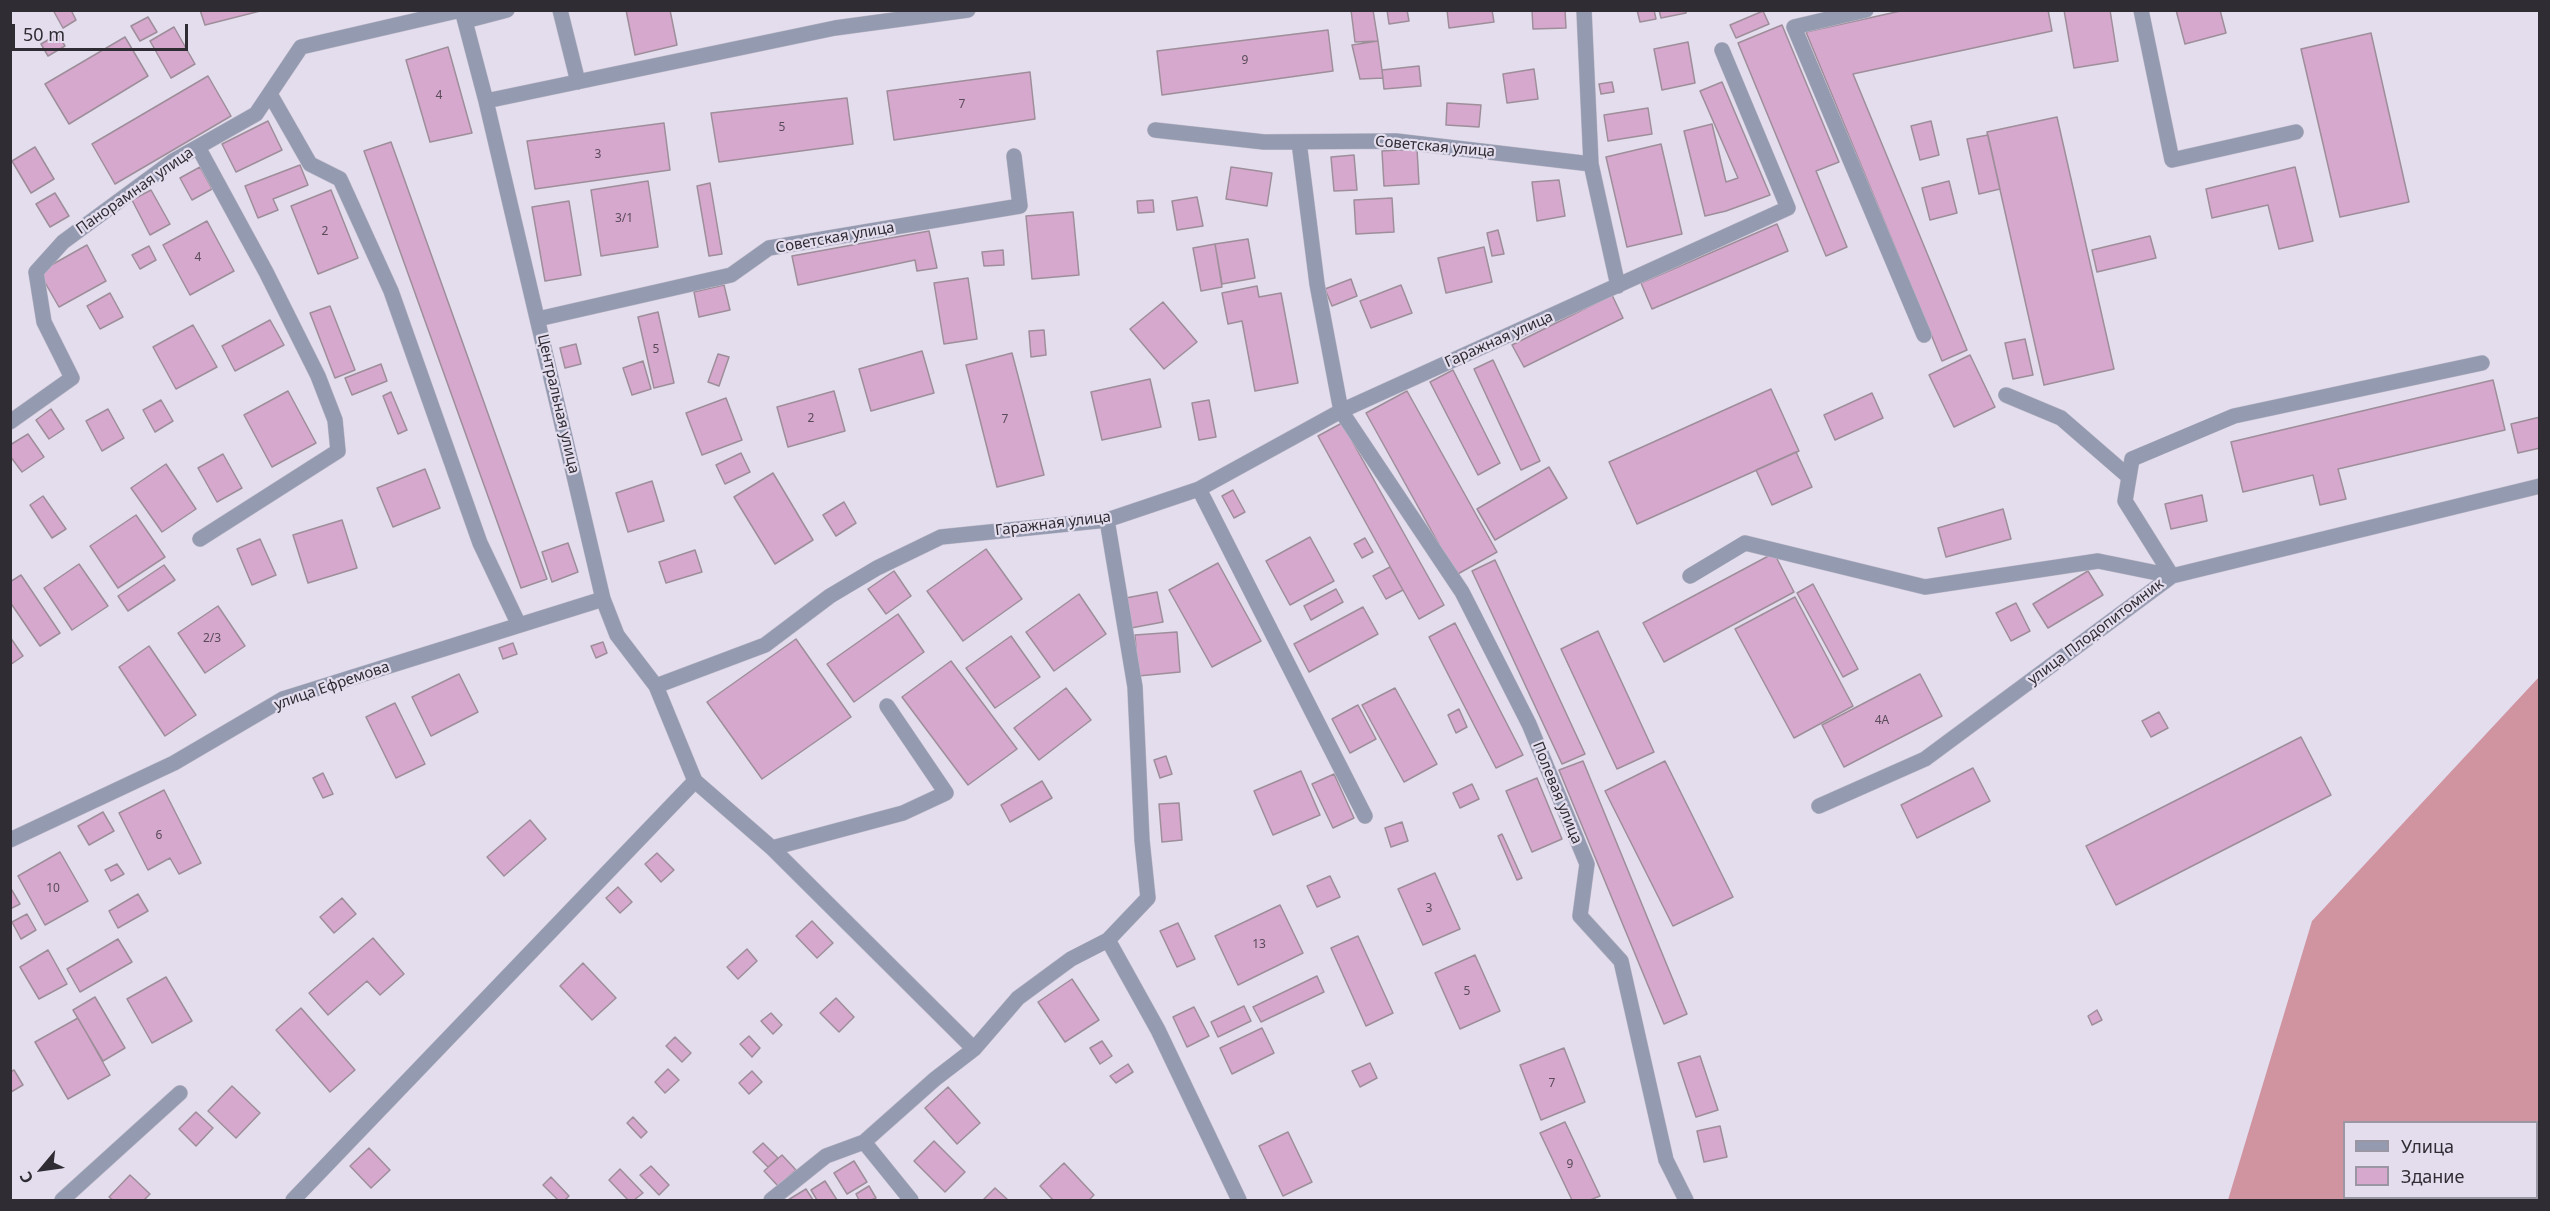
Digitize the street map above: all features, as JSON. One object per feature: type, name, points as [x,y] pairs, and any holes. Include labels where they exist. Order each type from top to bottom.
[{"type":"street","name":"Панорамная улица","points":[[10,422],[72,378],[44,322],[36,272],[63,242],[173,161],[256,114],[301,47],[463,14],[507,10]]},
{"type":"street","points":[[560,10],[578,82]]},
{"type":"street","points":[[486,101],[835,28],[968,10]]},
{"type":"street","points":[[1584,10],[1591,164],[1618,286]]},
{"type":"street","points":[[1866,10],[1794,27],[1924,335]]},
{"type":"street","points":[[2140,10],[2172,160],[2296,132]]},
{"type":"street","name":"Центральная улица","points":[[463,14],[486,101],[603,599],[617,636],[656,686],[695,781]]},
{"type":"street","name":"Гаражная улица","points":[[656,686],[765,645],[830,596],[877,568],[940,537],[1107,520],[1199,489],[1341,411],[1788,208],[1722,50]]},
{"type":"street","points":[[270,93],[310,164],[340,179],[391,291],[480,543],[519,625]]},
{"type":"street","name":"Советская улица","points":[[1155,130],[1264,142],[1396,141],[1591,164]]},
{"type":"street","points":[[1299,142],[1317,284],[1341,411]]},
{"type":"street","points":[[198,147],[266,272],[318,376],[335,420],[338,451],[200,539]]},
{"type":"street","name":"Советская улица","points":[[538,319],[731,275],[769,248],[1020,206],[1014,156]]},
{"type":"street","points":[[2172,576],[2125,501],[2132,459],[2234,416],[2481,363]]},
{"type":"street","points":[[2006,395],[2061,418],[2129,477]]},
{"type":"street","name":"Полевая улица","points":[[1341,411],[1462,592],[1529,724],[1587,864],[1580,916],[1621,961],[1666,1160],[1686,1200]]},
{"type":"street","name":"улица Плодопитомник","points":[[1819,806],[1925,759],[2172,576],[2540,486]]},
{"type":"street","points":[[1199,489],[1365,816]]},
{"type":"street","points":[[771,1200],[826,1156],[864,1142],[935,1079],[974,1049],[1018,998],[1071,958],[1107,940],[1148,898],[1142,840],[1135,687],[1107,520]]},
{"type":"street","points":[[1690,576],[1745,543],[1925,587],[2098,561],[2172,576]]},
{"type":"street","name":"улица Ефремова","points":[[10,840],[174,763],[283,699],[603,599]]},
{"type":"street","points":[[772,848],[903,813],[946,793],[887,706]]},
{"type":"street","points":[[293,1200],[695,781],[772,848],[974,1049]]},
{"type":"street","points":[[1107,940],[1158,1030],[1239,1200]]},
{"type":"street","points":[[62,1200],[180,1093]]},
{"type":"street","points":[[864,1142],[911,1200]]},
{"type":"shaded area","points":[[2539,677],[2539,1200],[2228,1200],[2312,921]]},
{"type":"building","points":[[53,10],[71,10],[76,20],[63,28]]},
{"type":"building","points":[[200,10],[264,10],[205,25]]},
{"type":"building","points":[[626,10],[670,10],[677,45],[635,55]]},
{"type":"building","points":[[1351,10],[1373,10],[1378,41],[1355,42]]},
{"type":"building","points":[[1387,10],[1407,10],[1409,21],[1389,24]]},
{"type":"building","points":[[1447,10],[1492,10],[1494,22],[1449,28]]},
{"type":"building","points":[[1532,10],[1565,10],[1566,28],[1533,29]]},
{"type":"building","points":[[1637,10],[1654,10],[1656,19],[1640,22]]},
{"type":"building","points":[[1659,10],[1686,10],[1686,13],[1661,18]]},
{"type":"building","points":[[1905,10],[2048,10],[2052,31],[1853,74],[1967,350],[1942,361],[1806,32]]},
{"type":"building","points":[[2064,10],[2110,10],[2118,61],[2074,68]]},
{"type":"building","points":[[2176,10],[2220,10],[2226,33],[2185,44]]},
{"type":"building","points":[[1763,11],[1769,24],[1736,38],[1730,25]]},
{"type":"building","points":[[148,17],[157,32],[140,41],[131,26]]},
{"type":"building","points":[[1782,25],[1839,162],[1816,171],[1847,247],[1826,256],[1738,43]]},
{"type":"building","points":[[174,27],[195,64],[171,78],[150,41]]},
{"type":"building","points":[[1328,30],[1333,71],[1162,95],[1157,51]]},
{"type":"building","points":[[2371,33],[2409,202],[2340,217],[2301,49]]},
{"type":"building","points":[[58,34],[65,46],[48,56],[41,44]]},
{"type":"building","points":[[125,37],[148,76],[69,124],[45,84]]},
{"type":"building","points":[[1378,41],[1383,78],[1360,79],[1352,45]]},
{"type":"building","points":[[1688,42],[1695,83],[1662,90],[1654,49]]},
{"type":"building","points":[[448,47],[472,133],[430,142],[406,60]]},
{"type":"building","points":[[1419,66],[1421,86],[1384,89],[1382,70]]},
{"type":"building","points":[[1534,69],[1538,99],[1507,103],[1503,74]]},
{"type":"building","points":[[1030,72],[1035,119],[894,140],[887,91]]},
{"type":"building","points":[[208,76],[231,116],[115,184],[92,144]]},
{"type":"building","points":[[1612,82],[1614,92],[1601,94],[1599,84]]},
{"type":"building","points":[[1722,82],[1770,195],[1705,216],[1684,131],[1712,124],[1726,182],[1738,178],[1700,91]]},
{"type":"building","points":[[847,98],[853,144],[719,162],[711,113]]},
{"type":"building","points":[[1447,103],[1481,105],[1479,127],[1446,125]]},
{"type":"building","points":[[1648,108],[1652,134],[1608,141],[1604,115]]},
{"type":"building","points":[[2057,117],[2114,369],[2044,385],[1987,132]]},
{"type":"building","points":[[268,121],[282,150],[236,172],[222,144]]},
{"type":"building","points":[[1931,121],[1939,155],[1920,160],[1911,126]]},
{"type":"building","points":[[664,123],[670,170],[535,189],[527,141]]},
{"type":"building","points":[[1988,135],[2000,189],[1979,194],[1967,139]]},
{"type":"building","points":[[391,142],[547,579],[521,588],[364,151]]},
{"type":"building","points":[[1661,144],[1682,234],[1627,247],[1606,157]]},
{"type":"building","points":[[35,147],[54,179],[31,193],[12,161]]},
{"type":"building","points":[[1417,149],[1419,184],[1384,186],[1382,151]]},
{"type":"building","points":[[1354,155],[1357,190],[1334,191],[1331,157]]},
{"type":"building","points":[[300,165],[308,185],[273,199],[278,210],[258,218],[245,186]]},
{"type":"building","points":[[200,167],[212,189],[192,200],[180,178]]},
{"type":"building","points":[[1231,167],[1272,173],[1267,206],[1226,199]]},
{"type":"building","points":[[2295,167],[2313,241],[2279,249],[2268,205],[2212,218],[2206,189]]},
{"type":"building","points":[[1559,180],[1565,216],[1537,221],[1532,182]]},
{"type":"building","points":[[648,181],[658,247],[601,256],[591,190]]},
{"type":"building","points":[[1949,181],[1957,213],[1930,220],[1922,188]]},
{"type":"building","points":[[710,183],[722,254],[709,256],[697,186]]},
{"type":"building","points":[[151,190],[170,224],[150,235],[132,200]]},
{"type":"building","points":[[331,190],[358,258],[318,274],[291,206]]},
{"type":"building","points":[[55,193],[69,216],[50,227],[36,204]]},
{"type":"building","points":[[1197,197],[1203,226],[1177,230],[1172,201]]},
{"type":"building","points":[[1392,198],[1394,232],[1356,234],[1354,200]]},
{"type":"building","points":[[1153,200],[1154,212],[1138,213],[1137,201]]},
{"type":"building","points":[[569,201],[581,275],[545,281],[532,207]]},
{"type":"building","points":[[1073,212],[1079,275],[1032,279],[1026,216]]},
{"type":"building","points":[[207,221],[234,271],[190,295],[163,245]]},
{"type":"building","points":[[1777,224],[1788,251],[1652,309],[1641,283]]},
{"type":"building","points":[[1498,230],[1504,254],[1492,256],[1487,233]]},
{"type":"building","points":[[929,231],[937,268],[917,271],[915,260],[798,285],[792,256]]},
{"type":"building","points":[[2150,236],[2156,258],[2097,272],[2092,250]]},
{"type":"building","points":[[1248,239],[1255,278],[1222,284],[1215,244]]},
{"type":"building","points":[[1215,244],[1222,287],[1201,291],[1193,248]]},
{"type":"building","points":[[87,245],[106,281],[59,307],[39,272]]},
{"type":"building","points":[[149,246],[156,260],[140,269],[132,255]]},
{"type":"building","points":[[1484,247],[1492,282],[1446,293],[1438,258]]},
{"type":"building","points":[[1003,250],[1004,265],[984,266],[982,252]]},
{"type":"building","points":[[968,278],[977,339],[944,344],[934,283]]},
{"type":"building","points":[[1351,279],[1357,296],[1332,306],[1325,289]]},
{"type":"building","points":[[724,285],[730,310],[699,317],[694,292]]},
{"type":"building","points":[[1401,285],[1412,313],[1371,328],[1360,301]]},
{"type":"building","points":[[1257,286],[1259,297],[1281,293],[1298,383],[1255,391],[1242,321],[1228,324],[1222,293]]},
{"type":"building","points":[[110,293],[123,317],[100,329],[87,306]]},
{"type":"building","points":[[1612,295],[1623,318],[1524,367],[1512,345]]},
{"type":"building","points":[[1163,302],[1197,342],[1164,369],[1130,329]]},
{"type":"building","points":[[330,306],[355,370],[335,378],[310,313]]},
{"type":"building","points":[[658,312],[674,383],[654,388],[638,317]]},
{"type":"building","points":[[270,320],[284,345],[235,371],[222,346]]},
{"type":"building","points":[[193,325],[217,367],[176,389],[153,347]]},
{"type":"building","points":[[1044,330],[1046,355],[1031,357],[1029,331]]},
{"type":"building","points":[[2025,339],[2033,375],[2013,379],[2005,343]]},
{"type":"building","points":[[576,344],[581,364],[565,368],[560,348]]},
{"type":"building","points":[[922,351],[934,393],[871,411],[859,369]]},
{"type":"building","points":[[1012,353],[1044,475],[997,487],[966,365]]},
{"type":"building","points":[[718,354],[729,357],[719,386],[708,382]]},
{"type":"building","points":[[1970,355],[1995,407],[1954,427],[1929,375]]},
{"type":"building","points":[[1493,360],[1540,461],[1521,470],[1474,369]]},
{"type":"building","points":[[643,361],[651,389],[632,395],[623,368]]},
{"type":"building","points":[[381,364],[387,381],[352,395],[345,378]]},
{"type":"building","points":[[1453,370],[1500,463],[1478,475],[1430,382]]},
{"type":"building","points":[[1150,379],[1161,427],[1102,440],[1091,392]]},
{"type":"building","points":[[2493,380],[2505,430],[2338,469],[2346,499],[2320,505],[2313,475],[2243,492],[2231,442]]},
{"type":"building","points":[[1771,389],[1799,451],[1637,524],[1609,462]]},
{"type":"building","points":[[288,391],[316,443],[272,467],[244,415]]},
{"type":"building","points":[[834,391],[845,431],[788,447],[777,407]]},
{"type":"building","points":[[1407,391],[1497,552],[1456,575],[1366,413]]},
{"type":"building","points":[[391,392],[407,430],[398,434],[383,396]]},
{"type":"building","points":[[1872,393],[1883,418],[1835,440],[1824,415]]},
{"type":"building","points":[[726,398],[742,440],[702,455],[686,413]]},
{"type":"building","points":[[161,400],[173,421],[155,432],[143,410]]},
{"type":"building","points":[[1209,400],[1216,437],[1199,440],[1192,403]]},
{"type":"building","points":[[51,409],[64,429],[49,439],[36,420]]},
{"type":"building","points":[[108,409],[124,438],[102,451],[86,421]]},
{"type":"building","points":[[2540,417],[2540,448],[2518,453],[2511,424]]},
{"type":"building","points":[[1342,423],[1444,605],[1419,619],[1318,436]]},
{"type":"building","points":[[28,434],[44,457],[22,472],[10,456],[10,445]]},
{"type":"building","points":[[1796,452],[1812,487],[1772,505],[1756,470]]},
{"type":"building","points":[[741,453],[750,472],[725,484],[716,465]]},
{"type":"building","points":[[223,454],[242,488],[217,502],[198,468]]},
{"type":"building","points":[[166,464],[196,509],[162,532],[131,488]]},
{"type":"building","points":[[1549,467],[1567,498],[1495,540],[1477,509]]},
{"type":"building","points":[[425,469],[440,508],[393,527],[377,488]]},
{"type":"building","points":[[773,473],[813,540],[775,564],[734,497]]},
{"type":"building","points":[[652,481],[664,521],[628,532],[616,493]]},
{"type":"building","points":[[1233,490],[1245,512],[1234,518],[1222,496]]},
{"type":"building","points":[[2202,495],[2207,521],[2171,529],[2165,504]]},
{"type":"building","points":[[43,496],[66,529],[52,538],[30,505]]},
{"type":"building","points":[[844,502],[856,523],[836,536],[823,515]]},
{"type":"building","points":[[2003,509],[2011,539],[1946,557],[1938,528]]},
{"type":"building","points":[[136,515],[165,557],[118,588],[90,546]]},
{"type":"building","points":[[342,520],[357,568],[308,583],[293,535]]},
{"type":"building","points":[[1310,537],[1334,581],[1290,605],[1266,561]]},
{"type":"building","points":[[1365,538],[1373,552],[1362,558],[1354,544]]},
{"type":"building","points":[[260,539],[276,575],[252,585],[237,549]]},
{"type":"building","points":[[568,543],[578,572],[552,582],[542,552]]},
{"type":"building","points":[[986,549],[1022,599],[963,641],[927,591]]},
{"type":"building","points":[[695,550],[702,572],[666,583],[659,562]]},
{"type":"building","points":[[1774,553],[1794,592],[1664,662],[1643,623]]},
{"type":"building","points":[[1495,560],[1585,754],[1562,764],[1472,571]]},
{"type":"building","points":[[1218,563],[1261,641],[1212,667],[1169,590]]},
{"type":"building","points":[[79,564],[108,606],[72,630],[44,588]]},
{"type":"building","points":[[164,565],[175,580],[128,611],[118,596]]},
{"type":"building","points":[[1390,567],[1403,590],[1386,599],[1373,576]]},
{"type":"building","points":[[894,571],[911,596],[886,614],[868,589]]},
{"type":"building","points":[[2088,571],[2103,595],[2048,628],[2033,604]]},
{"type":"building","points":[[21,575],[60,633],[40,646],[10,602],[10,582]]},
{"type":"building","points":[[1813,584],[1858,669],[1843,677],[1797,593]]},
{"type":"building","points":[[1336,589],[1343,602],[1311,620],[1304,606]]},
{"type":"building","points":[[1157,592],[1163,622],[1131,628],[1126,598]]},
{"type":"building","points":[[1079,594],[1106,634],[1054,671],[1026,632]]},
{"type":"building","points":[[1795,597],[1853,706],[1794,738],[1735,629]]},
{"type":"building","points":[[2016,603],[2030,631],[2011,641],[1996,613]]},
{"type":"building","points":[[218,606],[245,646],[205,673],[178,633]]},
{"type":"building","points":[[1363,607],[1378,634],[1309,672],[1294,644]]},
{"type":"building","points":[[898,614],[924,652],[854,702],[827,664]]},
{"type":"building","points":[[1455,623],[1523,755],[1496,768],[1429,637]]},
{"type":"building","points":[[1598,631],[1654,752],[1617,769],[1561,649]]},
{"type":"building","points":[[1177,632],[1180,672],[1138,676],[1135,635]]},
{"type":"building","points":[[1011,636],[1040,677],[995,708],[966,668]]},
{"type":"building","points":[[10,637],[23,656],[10,665]]},
{"type":"building","points":[[796,639],[851,717],[762,779],[707,702]]},
{"type":"building","points":[[603,642],[607,653],[596,658],[591,646]]},
{"type":"building","points":[[513,643],[517,654],[503,659],[499,648]]},
{"type":"building","points":[[149,646],[196,715],[165,736],[119,667]]},
{"type":"building","points":[[951,661],[1017,749],[968,785],[902,697]]},
{"type":"building","points":[[459,674],[478,712],[431,736],[412,697]]},
{"type":"building","points":[[1920,674],[1942,716],[1844,767],[1822,725]]},
{"type":"building","points":[[1066,688],[1091,720],[1039,760],[1014,728]]},
{"type":"building","points":[[1395,688],[1437,764],[1404,782],[1362,705]]},
{"type":"building","points":[[395,703],[425,764],[396,778],[366,717]]},
{"type":"building","points":[[1358,705],[1376,739],[1350,753],[1332,719]]},
{"type":"building","points":[[1459,709],[1467,727],[1456,733],[1448,715]]},
{"type":"building","points":[[2159,712],[2168,728],[2151,737],[2142,721]]},
{"type":"building","points":[[2301,737],[2331,795],[2116,905],[2086,846]]},
{"type":"building","points":[[1166,756],[1172,774],[1160,778],[1154,760]]},
{"type":"building","points":[[1583,761],[1687,1014],[1664,1024],[1559,770]]},
{"type":"building","points":[[1665,761],[1733,897],[1673,926],[1605,791]]},
{"type":"building","points":[[1973,768],[1990,801],[1917,838],[1901,805]]},
{"type":"building","points":[[1301,771],[1320,815],[1273,835],[1254,791]]},
{"type":"building","points":[[323,773],[333,794],[323,798],[313,778]]},
{"type":"building","points":[[1334,774],[1354,818],[1333,828],[1312,784]]},
{"type":"building","points":[[1537,778],[1562,839],[1532,852],[1506,791]]},
{"type":"building","points":[[1042,781],[1052,798],[1010,822],[1001,805]]},
{"type":"building","points":[[1472,784],[1479,799],[1460,808],[1453,793]]},
{"type":"building","points":[[164,790],[201,863],[179,874],[170,858],[148,870],[119,813]]},
{"type":"building","points":[[1179,803],[1182,840],[1162,842],[1159,804]]},
{"type":"building","points":[[103,812],[114,831],[89,845],[78,826]]},
{"type":"building","points":[[530,820],[546,839],[504,876],[487,857]]},
{"type":"building","points":[[1402,822],[1408,841],[1391,847],[1385,828]]},
{"type":"building","points":[[1502,834],[1522,878],[1517,880],[1498,836]]},
{"type":"building","points":[[60,852],[88,901],[45,925],[18,876]]},
{"type":"building","points":[[657,853],[674,870],[661,882],[645,864]]},
{"type":"building","points":[[117,864],[124,874],[111,881],[105,870]]},
{"type":"building","points":[[1435,873],[1460,929],[1423,945],[1398,889]]},
{"type":"building","points":[[1330,876],[1340,897],[1317,907],[1307,886]]},
{"type":"building","points":[[10,887],[20,904],[10,909]]},
{"type":"building","points":[[618,887],[632,902],[620,913],[606,898]]},
{"type":"building","points":[[138,894],[148,911],[118,928],[109,911]]},
{"type":"building","points":[[342,898],[356,914],[334,933],[320,917]]},
{"type":"building","points":[[1280,905],[1303,953],[1238,985],[1215,936]]},
{"type":"building","points":[[27,914],[36,930],[21,939],[12,922]]},
{"type":"building","points":[[812,921],[833,943],[817,958],[796,936]]},
{"type":"building","points":[[1178,923],[1195,959],[1177,967],[1160,931]]},
{"type":"building","points":[[1358,936],[1393,1013],[1366,1026],[1331,948]]},
{"type":"building","points":[[373,938],[404,974],[380,995],[367,981],[328,1015],[309,993]]},
{"type":"building","points":[[118,939],[132,962],[80,992],[67,969]]},
{"type":"building","points":[[747,949],[757,961],[738,979],[727,967]]},
{"type":"building","points":[[48,950],[67,984],[39,999],[20,967]]},
{"type":"building","points":[[1475,955],[1500,1011],[1460,1029],[1435,973]]},
{"type":"building","points":[[583,963],[616,998],[592,1020],[560,986]]},
{"type":"building","points":[[1317,976],[1324,992],[1261,1022],[1253,1007]]},
{"type":"building","points":[[166,977],[192,1021],[152,1043],[127,999]]},
{"type":"building","points":[[1072,979],[1099,1020],[1065,1042],[1038,1002]]},
{"type":"building","points":[[95,997],[125,1048],[103,1061],[73,1010]]},
{"type":"building","points":[[836,998],[854,1017],[839,1032],[820,1013]]},
{"type":"building","points":[[1244,1006],[1251,1021],[1218,1037],[1211,1022]]},
{"type":"building","points":[[1194,1007],[1209,1036],[1187,1047],[1173,1017]]},
{"type":"building","points":[[301,1008],[355,1070],[330,1092],[276,1030]]},
{"type":"building","points":[[2097,1010],[2102,1020],[2092,1025],[2088,1016]]},
{"type":"building","points":[[771,1013],[782,1025],[773,1034],[761,1021]]},
{"type":"building","points":[[78,1018],[110,1075],[68,1099],[35,1042]]},
{"type":"building","points":[[1262,1028],[1274,1053],[1232,1074],[1220,1048]]},
{"type":"building","points":[[749,1036],[760,1048],[752,1057],[740,1044]]},
{"type":"building","points":[[675,1037],[691,1053],[682,1062],[666,1046]]},
{"type":"building","points":[[1102,1041],[1112,1056],[1100,1064],[1090,1048]]},
{"type":"building","points":[[1564,1048],[1585,1102],[1541,1120],[1520,1065]]},
{"type":"building","points":[[1700,1056],[1718,1110],[1696,1117],[1678,1063]]},
{"type":"building","points":[[1370,1063],[1377,1078],[1360,1087],[1352,1071]]},
{"type":"building","points":[[1128,1064],[1133,1072],[1116,1083],[1110,1076]]},
{"type":"building","points":[[668,1069],[679,1080],[665,1093],[655,1082]]},
{"type":"building","points":[[14,1070],[23,1085],[11,1092],[10,1072]]},
{"type":"building","points":[[752,1071],[762,1082],[749,1094],[739,1083]]},
{"type":"building","points":[[232,1086],[260,1113],[236,1138],[208,1111]]},
{"type":"building","points":[[948,1087],[980,1123],[957,1144],[925,1108]]},
{"type":"building","points":[[196,1112],[213,1128],[196,1146],[179,1129]]},
{"type":"building","points":[[633,1117],[647,1132],[641,1138],[627,1123]]},
{"type":"building","points":[[1565,1122],[1600,1196],[1590,1200],[1572,1200],[1540,1133]]},
{"type":"building","points":[[1720,1126],[1727,1157],[1704,1162],[1697,1131]]},
{"type":"building","points":[[1288,1132],[1312,1182],[1283,1196],[1259,1146]]},
{"type":"building","points":[[934,1141],[965,1172],[945,1192],[914,1161]]},
{"type":"building","points":[[763,1143],[778,1158],[768,1167],[753,1152]]},
{"type":"building","points":[[369,1148],[390,1170],[371,1188],[350,1166]]},
{"type":"building","points":[[782,1155],[796,1170],[778,1186],[764,1171]]},
{"type":"building","points":[[854,1161],[867,1182],[847,1194],[834,1173]]},
{"type":"building","points":[[1064,1163],[1094,1195],[1089,1200],[1053,1200],[1040,1186]]},
{"type":"building","points":[[651,1166],[669,1185],[659,1195],[640,1175]]},
{"type":"building","points":[[620,1169],[643,1193],[634,1200],[628,1200],[609,1180]]},
{"type":"building","points":[[130,1175],[150,1194],[144,1200],[113,1200],[109,1197]]},
{"type":"building","points":[[551,1177],[569,1196],[565,1200],[558,1200],[543,1185]]},
{"type":"building","points":[[825,1181],[837,1200],[817,1200],[811,1190]]},
{"type":"building","points":[[869,1186],[876,1198],[859,1200],[856,1194]]},
{"type":"building","points":[[995,1188],[1008,1200],[983,1200]]},
{"type":"building","points":[[806,1189],[813,1200],[788,1200]]}]
